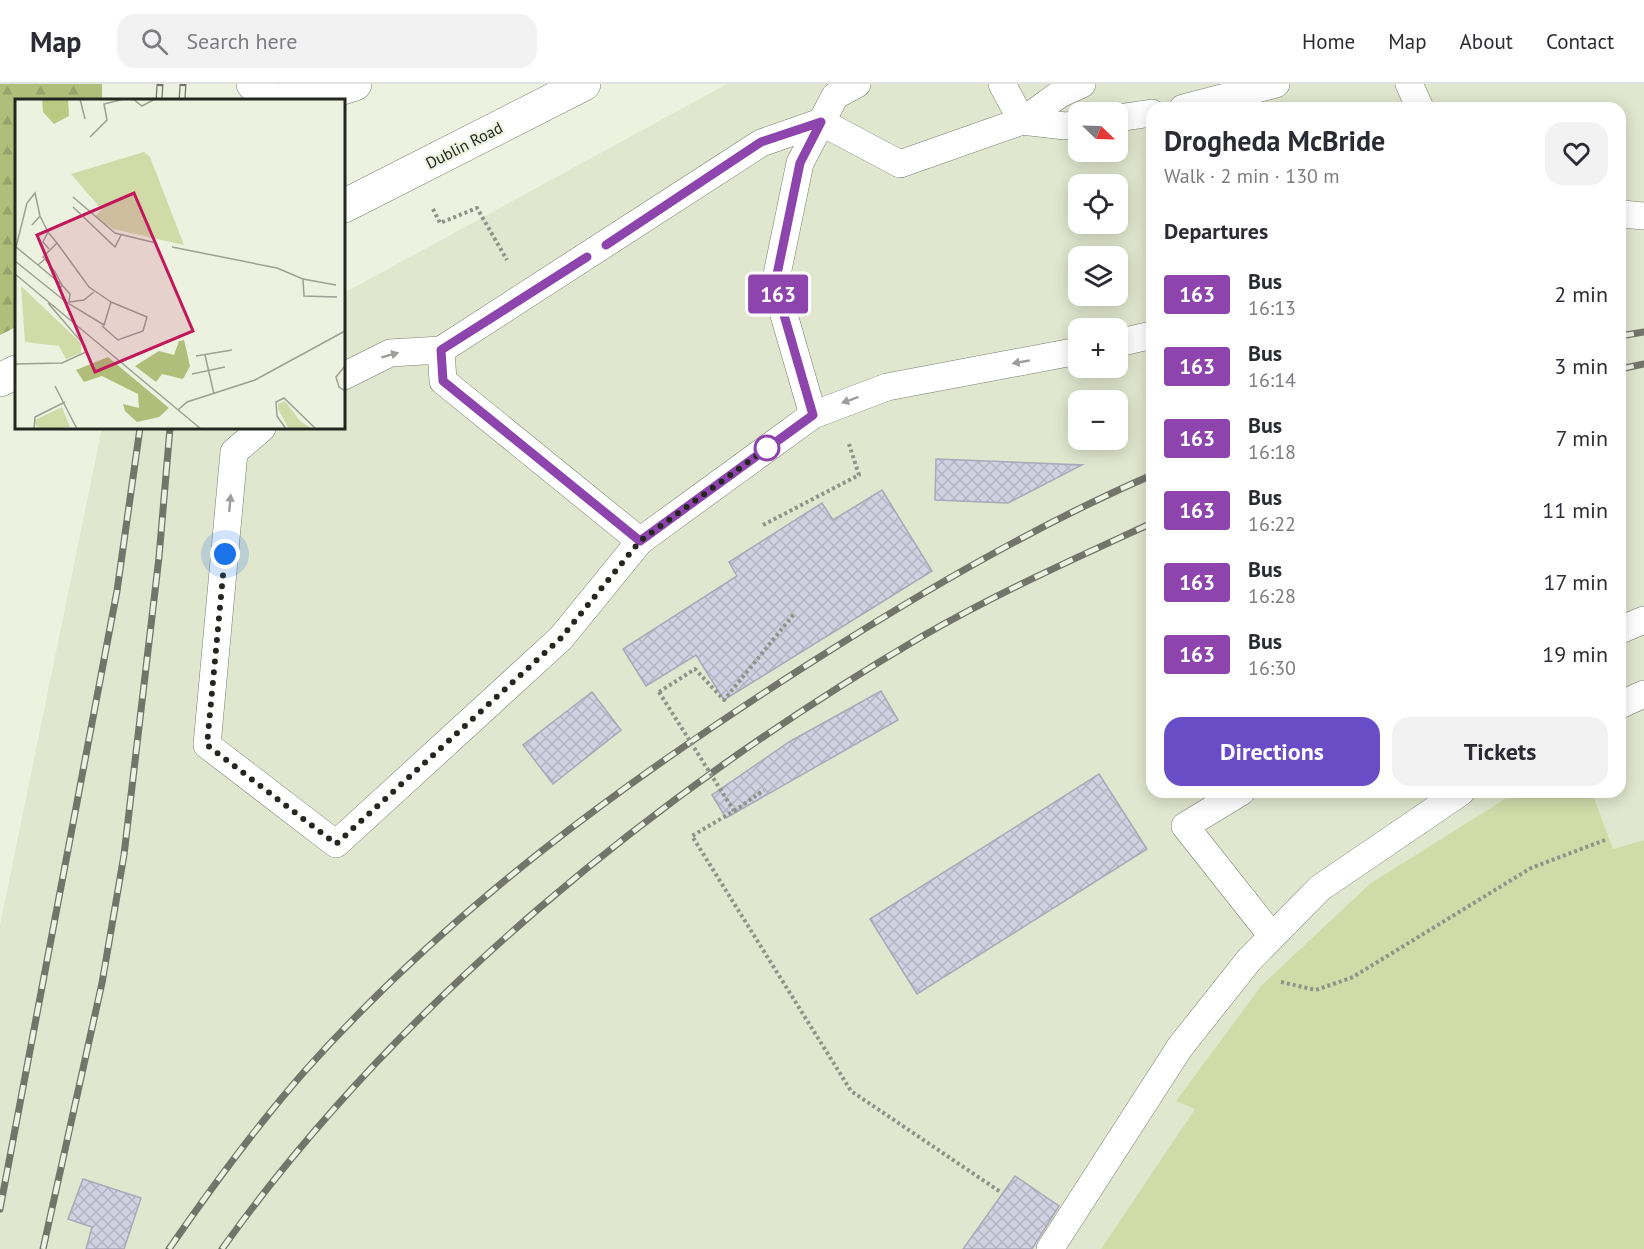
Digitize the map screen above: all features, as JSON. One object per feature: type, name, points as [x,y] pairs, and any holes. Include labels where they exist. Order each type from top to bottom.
[{"type":"main road","points":[[252,84],[271,99]]},
{"type":"main road","points":[[298,99],[311,98],[355,84]]},
{"type":"main road","name":"Dublin Road","points":[[345,206],[584,84]]},
{"type":"main road","points":[[0,380],[15,372]]},
{"type":"lane","points":[[825,410],[775,284],[800,163],[835,96],[856,84]]},
{"type":"lane","points":[[1002,84],[1022,121]]},
{"type":"lane","points":[[345,376],[390,353],[441,350],[761,142],[821,122],[900,164],[1022,121],[1060,94],[1082,84]]},
{"type":"lane","points":[[1206,102],[1276,84]]},
{"type":"lane","points":[[1408,84],[1417,102]]},
{"type":"lane","points":[[1128,117],[1146,114]]},
{"type":"lane","points":[[1022,121],[1068,126]]},
{"type":"lane","points":[[1128,341],[1146,336]]},
{"type":"lane","points":[[441,350],[443,381],[640,541]]},
{"type":"lane","points":[[261,429],[234,452],[207,745],[336,844],[561,638],[640,541],[825,410],[887,387],[1068,353]]},
{"type":"lane","points":[[1626,628],[1644,620]]},
{"type":"lane","points":[[1626,702],[1644,694]]},
{"type":"lane","points":[[1231,798],[1185,826],[1272,936]]},
{"type":"lane","points":[[1050,1249],[1180,1047],[1249,960],[1320,888],[1452,798]]},
{"type":"path","points":[[414,171],[440,223],[477,208],[511,266]]},
{"type":"path","points":[[763,525],[859,475],[825,410]]},
{"type":"path","points":[[734,811],[659,692],[695,669],[724,700],[794,614]]},
{"type":"path","points":[[764,790],[692,836],[851,1091],[1002,1193]]},
{"type":"path","points":[[1249,960],[1275,981],[1316,990],[1353,977],[1531,868],[1605,840]]},
{"type":"shaded area","points":[[727,84],[1644,84],[1644,840],[1613,849],[1594,798],[1626,798],[1626,102],[1146,102],[1146,798],[1506,798],[1371,883],[1176,1100],[1195,1109],[1101,1249],[0,1249],[0,925],[102,429],[345,429],[345,292]]},
{"type":"green space","points":[[0,84],[102,84],[102,99],[15,99],[15,328],[0,335]]},
{"type":"green space","points":[[1506,798],[1594,798],[1613,849],[1644,840],[1644,1249],[1101,1249],[1195,1109],[1176,1101],[1262,985],[1371,883]]},
{"type":"building","points":[[936,459],[1082,465],[1008,503],[935,500]]},
{"type":"building","points":[[882,490],[932,571],[724,700],[696,655],[646,686],[623,649],[737,576],[729,562],[822,503],[833,520]]},
{"type":"building","points":[[881,691],[898,720],[726,818],[712,795],[789,742]]},
{"type":"building","points":[[592,692],[621,730],[553,784],[523,745]]},
{"type":"building","points":[[1099,774],[1147,849],[917,994],[870,919]]},
{"type":"building","points":[[1015,1176],[1059,1206],[1032,1249],[963,1249]]},
{"type":"building","points":[[83,1179],[141,1198],[124,1249],[86,1249],[92,1227],[68,1219]]},
{"type":"railway","points":[[159,99],[160,84]]},
{"type":"railway","points":[[182,99],[183,84]]},
{"type":"railway","points":[[1626,335],[1644,332]]},
{"type":"railway","points":[[1626,368],[1644,364]]},
{"type":"railway","points":[[0,1209],[117,591],[140,429]]},
{"type":"railway","points":[[43,1249],[102,983],[124,855],[159,557],[170,429]]},
{"type":"railway","points":[[169,1249],[234,1159],[304,1072],[418,956],[541,851],[672,755],[848,639],[976,563],[1063,517],[1146,478]]},
{"type":"railway","points":[[222,1249],[292,1158],[369,1070],[452,987],[540,908],[631,833],[726,763],[823,697],[921,637],[1006,592],[1146,526]]},
{"type":"bus line","name":"163","points":[[587,257],[441,350],[443,381],[640,541],[813,415],[775,284],[800,163],[821,122],[761,142],[606,245]]},
{"type":"route","points":[[225,554],[207,745],[336,844],[561,638],[640,541],[774,443],[767,448]]}]
